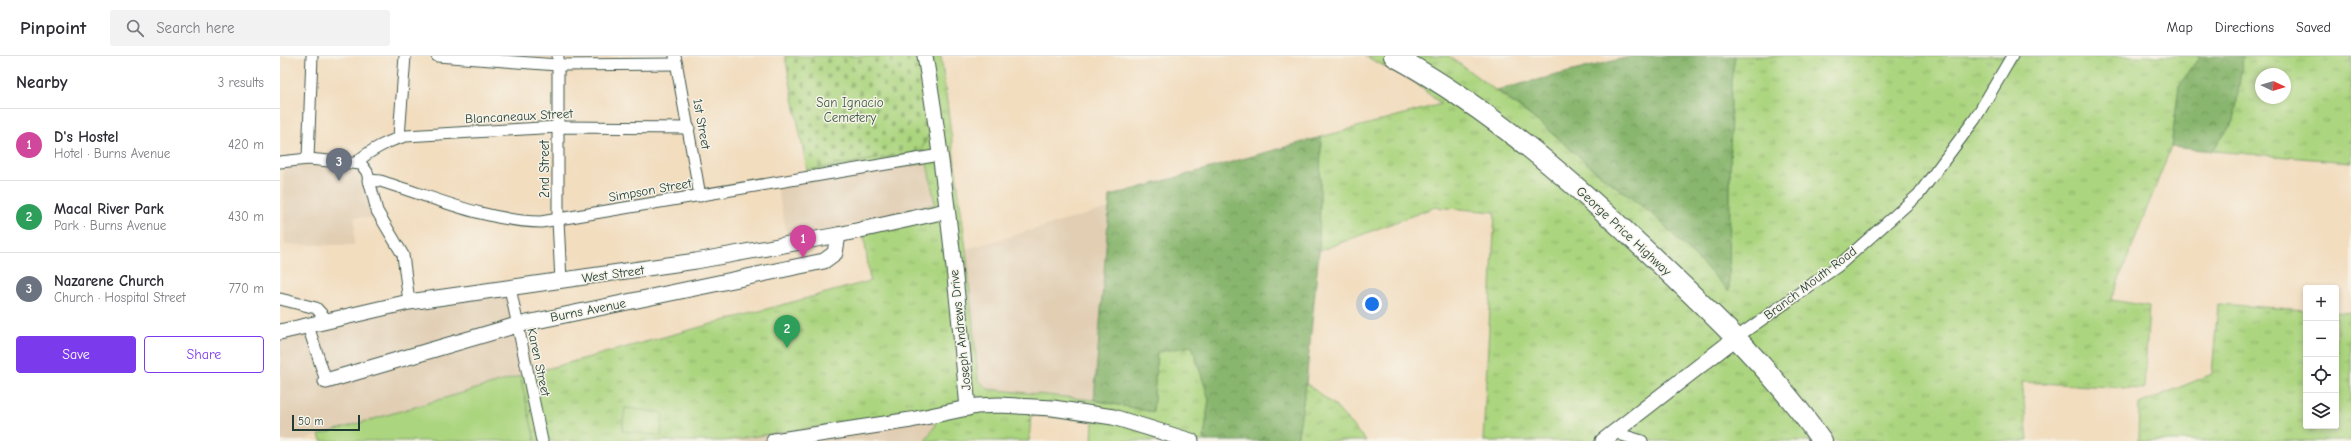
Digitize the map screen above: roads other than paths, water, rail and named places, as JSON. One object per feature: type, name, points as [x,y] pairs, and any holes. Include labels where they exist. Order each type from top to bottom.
[{"type":"highway","name":"George Price Highway","points":[[1394,56],[1459,96],[1534,152],[1602,210],[1737,337],[1772,377],[1822,441]]},
{"type":"street","points":[[308,159],[312,56]]},
{"type":"street","points":[[399,137],[406,56]]},
{"type":"street","points":[[437,56],[558,61],[676,60]]},
{"type":"street","name":"Joseph Andrews Drive","points":[[774,441],[896,422],[968,408],[940,155],[925,56]]},
{"type":"street","name":"Branch Mouth Road","points":[[1603,441],[1737,337],[1838,266],[1919,194],[1975,119],[2012,56]]},
{"type":"street","name":"1st Street","points":[[676,60],[700,196]]},
{"type":"street","name":"2nd Street","points":[[558,61],[558,220],[561,281]]},
{"type":"street","name":"Blancaneaux Street","points":[[357,162],[364,156],[399,137],[558,127],[689,128]]},
{"type":"street","name":"Simpson Street","points":[[368,180],[380,181],[472,211],[507,219],[541,222],[940,155]]},
{"type":"street","points":[[280,162],[308,159],[357,162],[365,168],[377,211],[403,255],[409,302]]},
{"type":"street","name":"West Street","points":[[280,332],[409,302],[696,262],[838,235],[946,211]]},
{"type":"street","name":"Burns Avenue","points":[[326,381],[517,325],[824,262],[835,253],[838,235]]},
{"type":"street","name":"Karen Street","points":[[510,288],[542,441]]},
{"type":"street","points":[[280,299],[316,308],[328,321]]},
{"type":"street","points":[[308,326],[326,381]]},
{"type":"street","points":[[968,408],[998,405],[1076,411],[1120,419],[1191,441]]},
{"type":"street","points":[[1618,430],[1622,435],[1642,441]]},
{"type":"place","name":"Nazarene Church","points":[[339,181]]},
{"type":"place","name":"D's Hostel","points":[[803,258]]},
{"type":"place","name":"Macal River Park","points":[[787,348]]},
{"type":"park label","name":"San Ignacio Cemetery","points":[[850,110]]}]
